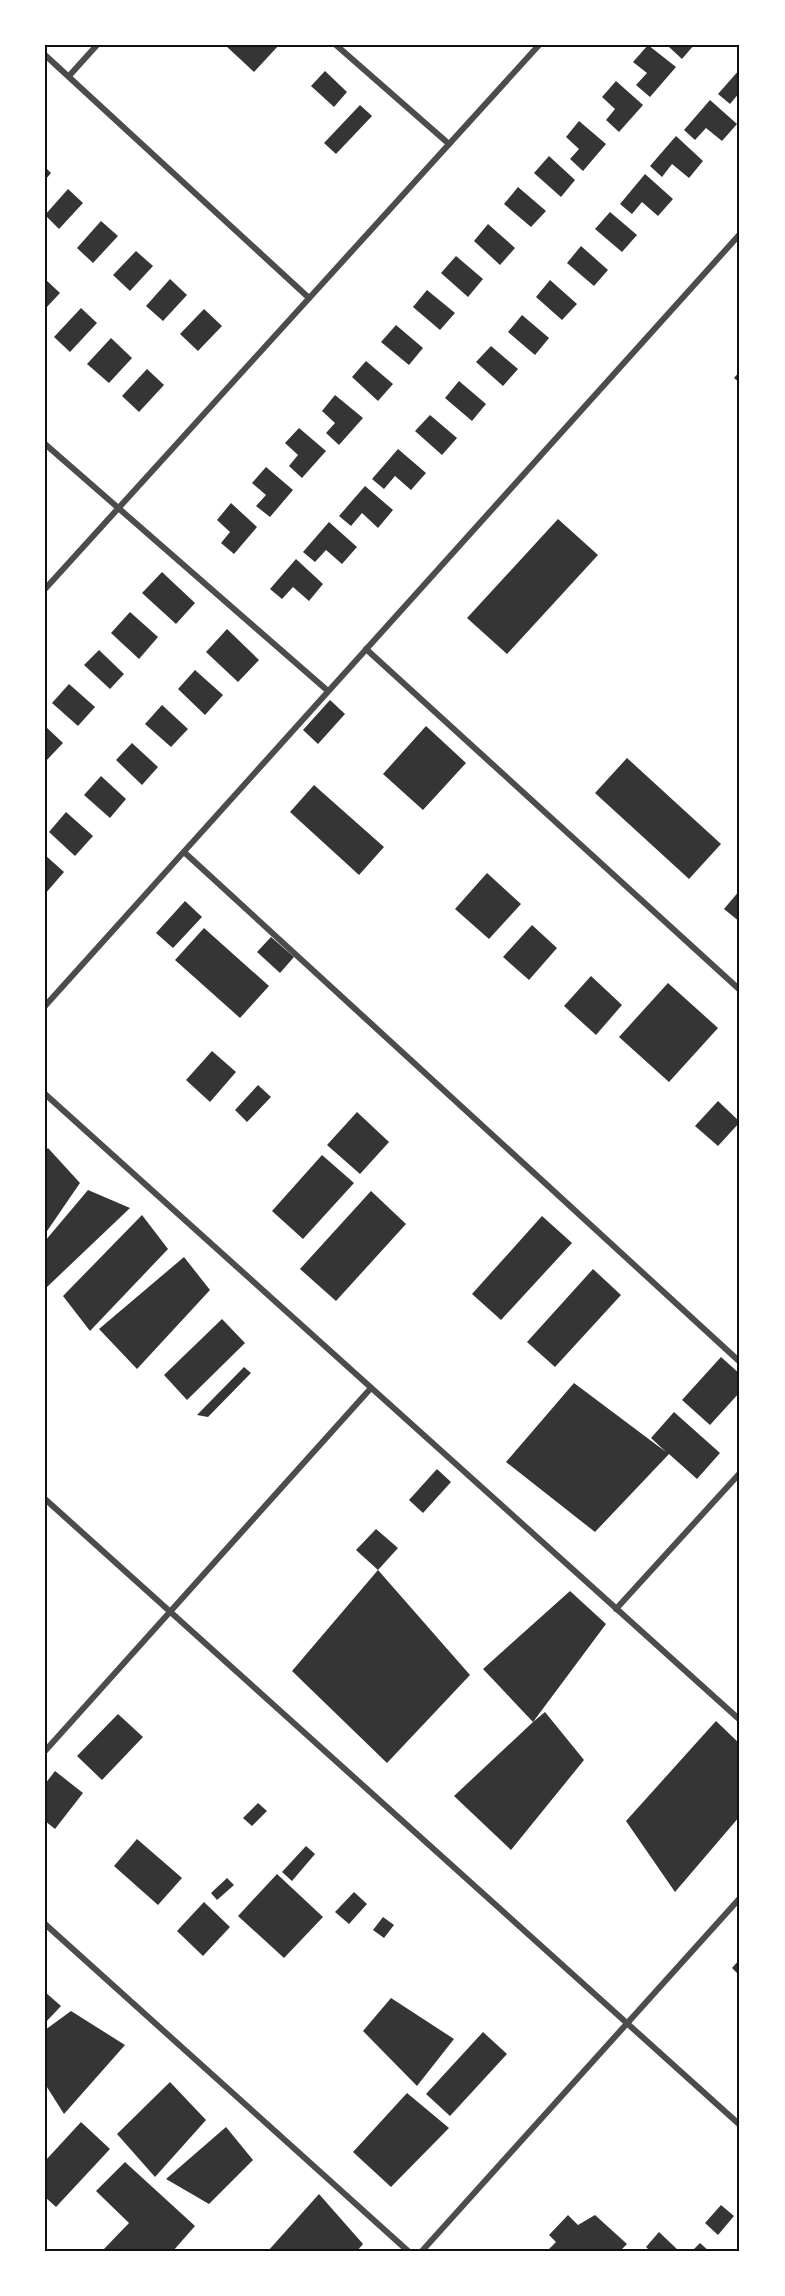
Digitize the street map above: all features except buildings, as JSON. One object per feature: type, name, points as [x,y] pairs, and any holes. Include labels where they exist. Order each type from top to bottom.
[{"type":"street","points":[[69,76],[97,45]]},
{"type":"street","points":[[336,45],[449,144]]},
{"type":"street","points":[[45,589],[538,45]]},
{"type":"street","points":[[45,55],[309,297]]},
{"type":"street","points":[[45,1006],[740,234]]},
{"type":"street","points":[[45,444],[328,692]]},
{"type":"street","points":[[366,650],[740,990]]},
{"type":"street","points":[[184,852],[740,1362]]},
{"type":"street","points":[[45,1094],[740,1720]]},
{"type":"street","points":[[45,1751],[371,1388]]},
{"type":"street","points":[[616,1609],[740,1473]]},
{"type":"street","points":[[45,1500],[740,2124]]},
{"type":"street","points":[[422,2251],[740,1898]]},
{"type":"street","points":[[45,1924],[408,2251]]}]
